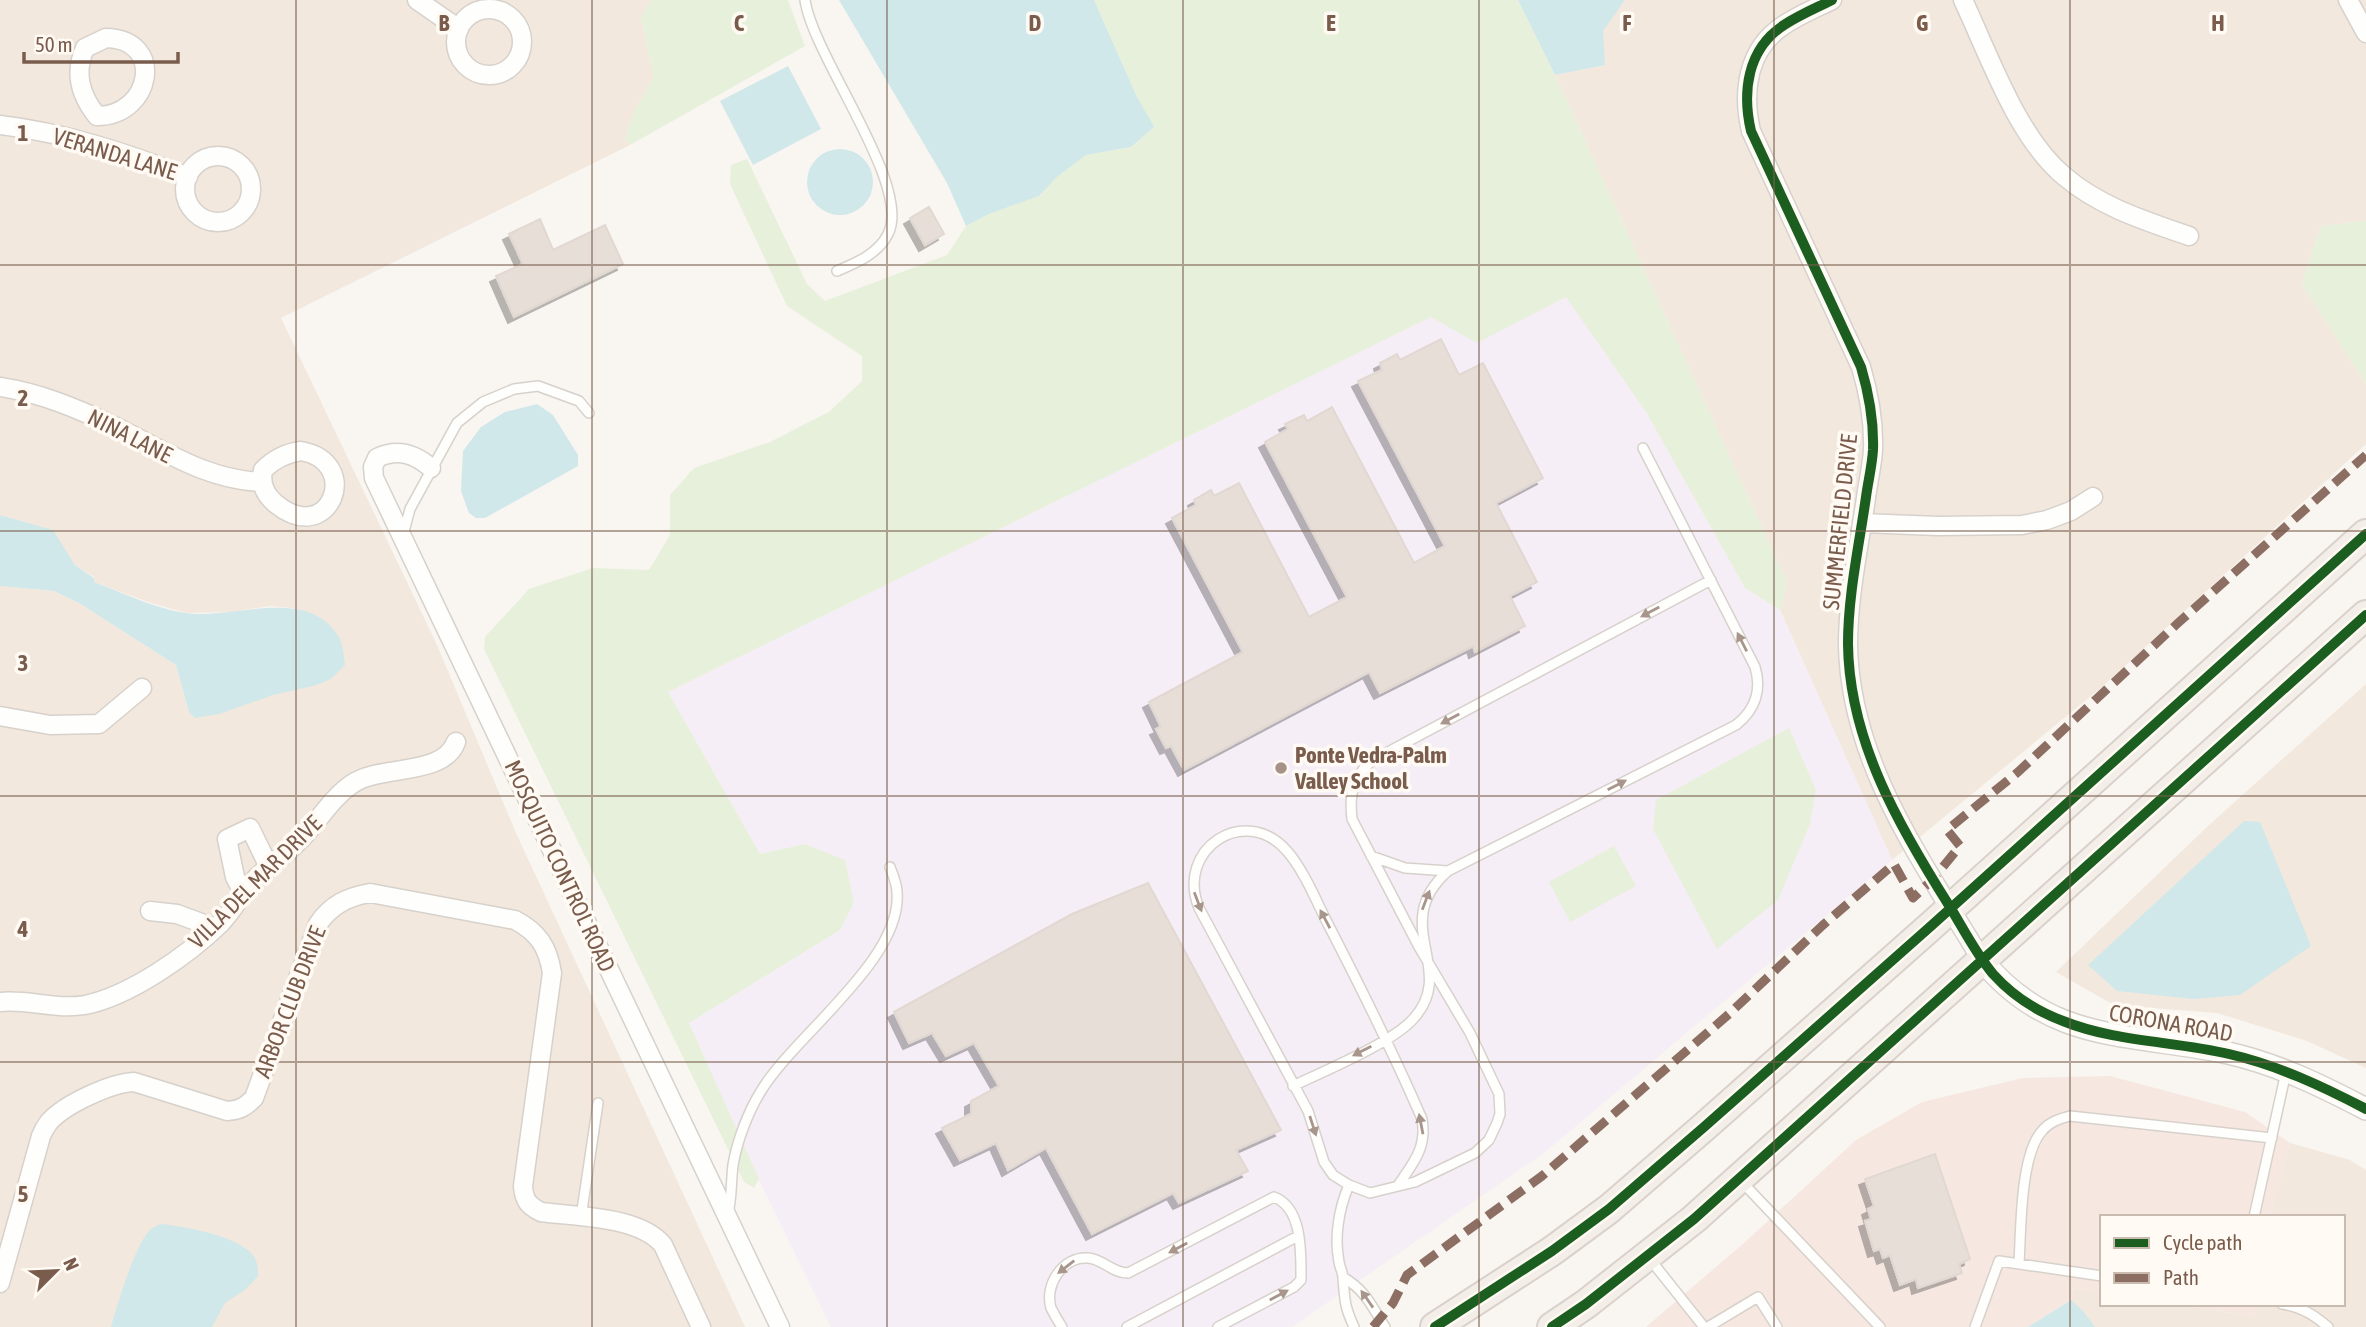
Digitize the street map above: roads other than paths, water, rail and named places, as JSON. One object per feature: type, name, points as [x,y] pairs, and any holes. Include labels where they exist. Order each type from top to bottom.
[{"type":"main road","points":[[1435,1327],[1542,1258],[1609,1209],[1951,908],[2366,534]]},
{"type":"main road","points":[[1552,1327],[1648,1256],[1739,1178],[2366,615]]},
{"type":"street","points":[[417,0],[460,29]]},
{"type":"street","name":"SUMMERFIELD DRIVE","points":[[1832,0],[1796,18],[1770,37],[1752,64],[1746,109],[1751,131],[1861,367],[1868,390],[1873,452],[1852,590],[1848,644],[1851,682],[1860,728],[1869,755],[1903,827],[1981,959]]},
{"type":"street","points":[[1963,0],[2021,123],[2043,156],[2064,177],[2091,195],[2133,217],[2189,236]]},
{"type":"street","points":[[2348,0],[2366,33]]},
{"type":"street","points":[[118,38],[128,42],[142,59],[147,77],[131,103],[106,116],[97,116],[80,84],[80,59],[85,48],[96,41],[118,38]]},
{"type":"street","points":[[90,142],[97,116]]},
{"type":"street","name":"VERANDA LANE","points":[[0,125],[90,142],[188,177]]},
{"type":"street","name":"NINA LANE","points":[[0,387],[54,399],[113,425],[186,464],[220,476],[262,482]]},
{"type":"street","name":"MOSQUITO CONTROL ROAD","points":[[431,468],[420,458],[402,452],[388,453],[377,458],[373,467],[374,478],[780,1327]]},
{"type":"street","points":[[1862,523],[2022,526],[2071,511],[2093,497]]},
{"type":"street","points":[[0,716],[50,725],[99,724],[142,688]]},
{"type":"street","name":"VILLA DEL MAR DRIVE","points":[[0,1002],[85,1005],[119,993],[180,956],[215,928],[256,879],[299,842],[343,790],[370,775],[439,762],[448,755],[456,741]]},
{"type":"street","points":[[244,894],[235,877],[227,839],[250,828],[269,867]]},
{"type":"street","name":"ARBOR CLUB DRIVE","points":[[0,1283],[41,1136],[48,1123],[59,1112],[120,1083],[134,1082],[227,1111],[246,1106],[254,1098],[318,925],[326,913],[340,902],[370,893],[514,920],[529,927],[540,938],[550,956],[552,973],[523,1186],[524,1196],[529,1206],[541,1212],[625,1223],[643,1228],[655,1236],[663,1245],[701,1327]]},
{"type":"street","points":[[150,911],[177,914],[215,928]]},
{"type":"street","name":"CORONA ROAD","points":[[1981,959],[2020,999],[2063,1022],[2100,1033],[2229,1054],[2322,1086],[2366,1109]]},
{"type":"lane","points":[[805,0],[816,37],[876,159],[889,192],[893,217],[889,233],[878,248],[862,260],[837,271]]},
{"type":"lane","points":[[403,537],[410,509],[457,423],[483,402],[514,389],[538,386],[579,401],[589,413]]},
{"type":"lane","points":[[1293,1086],[1407,1026],[1424,1003],[1430,967],[1422,933],[1421,914],[1431,888],[1448,871],[1743,719],[1757,695],[1758,676],[1643,448]]},
{"type":"lane","points":[[1399,1185],[1418,1159],[1424,1132],[1422,1119],[1387,1038],[1289,853],[1278,842],[1257,832],[1244,831],[1220,838],[1200,857],[1192,883],[1194,896],[1308,1111],[1324,1163],[1332,1175],[1370,1193],[1386,1191],[1415,1182],[1475,1153],[1489,1140],[1500,1114],[1499,1094],[1470,1033],[1430,967],[1352,819],[1350,801],[1354,782],[1364,767],[1373,760],[1711,580]]},
{"type":"lane","points":[[1371,856],[1405,868],[1448,871]]},
{"type":"lane","points":[[728,1218],[732,1198],[733,1163],[740,1138],[759,1093],[787,1055],[873,962],[887,936],[897,910],[897,891],[890,867]]},
{"type":"lane","points":[[2255,1215],[2286,1072]]},
{"type":"lane","points":[[581,1217],[598,1103]]},
{"type":"lane","points":[[2019,1264],[2025,1183],[2033,1143],[2043,1129],[2055,1120],[2070,1116],[2272,1138]]},
{"type":"lane","points":[[1739,1178],[1880,1327]]},
{"type":"lane","points":[[1349,1185],[1342,1201],[1339,1221],[1339,1260],[1346,1311],[1354,1327]]},
{"type":"lane","points":[[1062,1327],[1051,1307],[1051,1286],[1060,1270],[1077,1259],[1095,1260],[1119,1273],[1128,1273],[1274,1198],[1283,1201],[1293,1216],[1298,1236],[1301,1280],[1294,1287],[1219,1327]]},
{"type":"lane","points":[[1127,1327],[1298,1236]]},
{"type":"lane","points":[[1648,1256],[1706,1327],[1758,1297],[1777,1327]]},
{"type":"lane","points":[[1975,1327],[1999,1261],[2100,1276]]},
{"type":"lane","points":[[1343,1277],[1364,1293],[1385,1327]]},
{"type":"lane","points":[[2292,1306],[2312,1313],[2328,1327]]},
{"type":"water","points":[[839,0],[1094,0],[1137,97],[1154,127],[1131,147],[1086,155],[1057,177],[1039,196],[989,214],[966,226],[947,183]]},
{"type":"water","points":[[1518,0],[1625,0],[1603,31],[1605,65],[1555,75]]},
{"type":"water","points":[[788,66],[821,129],[753,165],[720,101]]},
{"type":"water","points":[[840,149],[863,159],[873,182],[863,205],[840,215],[817,205],[807,182],[817,159]]},
{"type":"water","points":[[537,404],[553,415],[578,455],[578,466],[485,518],[476,518],[469,513],[461,491],[463,451],[481,427],[505,412]]},
{"type":"water","points":[[0,515],[53,530],[75,565],[94,578],[94,582],[162,608],[204,614],[269,608],[290,608],[310,613],[327,622],[340,639],[345,665],[331,679],[313,686],[273,695],[219,714],[195,718],[189,712],[176,665],[79,603],[54,591],[0,586]]},
{"type":"water","points":[[2244,821],[2260,822],[2311,946],[2240,995],[2194,999],[2117,991],[2088,965]]},
{"type":"water","points":[[161,1224],[222,1237],[244,1247],[255,1259],[258,1276],[246,1289],[225,1303],[212,1327],[111,1327],[139,1246],[151,1229]]},
{"type":"water","points":[[2071,1300],[2095,1327],[2028,1327]]},
{"type":"place","name":"Ponte Vedra-Palm Valley School","points":[[1281,768]]}]
